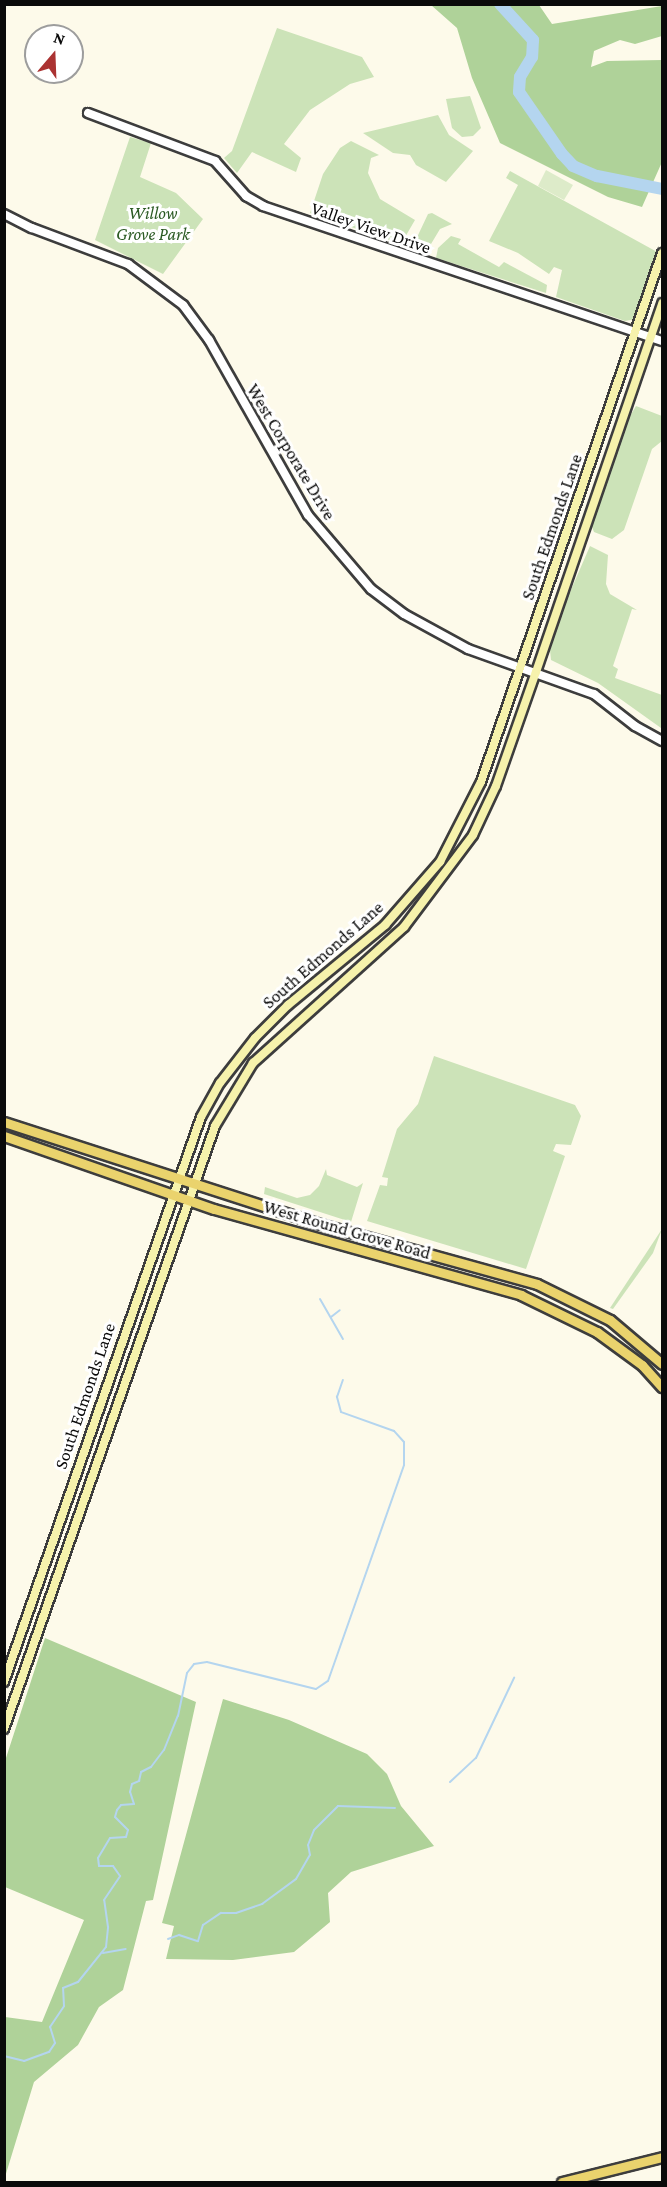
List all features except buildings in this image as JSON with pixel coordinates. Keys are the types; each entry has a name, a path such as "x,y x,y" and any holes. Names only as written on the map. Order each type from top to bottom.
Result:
{"main road":[{"name":"South Edmonds Lane","path":"4,1682 177,1179 201,1118 242,1054 288,1005 385,926 440,862 475,795 521,668 663,253"},
{"name":"South Edmonds Lane","path":"4,1729 192,1184 225,1105 253,1064 404,927 473,836 496,786 663,303"},
{"path":"568,532 583,538"},
{"path":"336,967 345,979"},
{"path":"242,1054 253,1064"},
{"name":"West Round Grove Road","path":"4,1122 192,1184 537,1284 610,1320 663,1364"},
{"name":"West Round Grove Road","path":"4,1136 172,1195 521,1295 597,1332 642,1365 663,1387"},
{"path":"29,1609 44,1618"},
{"path":"562,2182 663,2157"}],"street":[{"name":"Valley View Drive","path":"88,114 214,160 246,196 263,206 663,341"},
{"name":"West Corporate Drive","path":"4,213 32,228 128,264 165,288 198,324 297,498 360,579 430,629 485,656 594,694 663,741"}],"green space":[{"path":"431,5 539,5 552,24 662,6 662,36 635,44 620,40 594,51 591,67 607,61 662,60 662,162 642,207 608,197 500,143 472,78 457,28"},
{"path":"277,28 362,57 374,77 350,84 310,110 284,144 301,158 296,172 252,152 237,173 224,158 232,151"},
{"path":"470,96 481,128 473,136 462,137 452,128 446,99"},
{"path":"438,115 449,135 473,151 446,182 416,165 410,155 393,153 363,133"},
{"name":"Willow Grove Park","path":"130,137 151,143 140,177 176,193 203,219 163,274 95,240"},
{"path":"351,141 379,155 371,158 368,173 380,199 415,220 401,244 310,213 323,174 340,148"},
{"path":"546,170 573,185 564,200 538,186"},
{"path":"510,171 659,253 636,319 625,321 556,297 562,270 554,267 549,274 518,253 489,241 518,185 506,178"},
{"path":"432,213 452,224 440,229 425,254 411,250 428,214"},
{"path":"451,236 461,239 458,244 499,267 504,262 547,285 546,293 436,258 438,248"},
{"path":"636,406 662,416 662,441 652,449 624,530 612,539 594,532 590,522 624,426"},
{"path":"590,546 608,555 606,584 610,594 637,610 632,609 613,666 618,669 615,678 662,695 661,728 598,683 551,660 550,650 567,599"},
{"path":"434,1056 575,1105 581,1116 571,1145 556,1144 553,1151 565,1156 526,1269 367,1221 380,1185 387,1186 388,1178 382,1177 397,1129 418,1104"},
{"path":"326,1169 327,1175 357,1187 363,1183 351,1222 264,1194 265,1187 297,1198 310,1195 319,1186"},
{"path":"662,1229 653,1253 613,1309 610,1308"},
{"path":"45,1638 196,1702 153,1900 146,1901 123,1990 99,2007 78,2045 34,2082 5,2177 5,2017 42,2022 84,1920 5,1887 5,1761"},
{"path":"223,1699 289,1720 367,1754 387,1774 401,1806 434,1846 351,1872 328,1893 330,1922 294,1952 233,1960 166,1959 174,1926 162,1923"}],"waterway":[{"path":"500,4 533,40 532,57 520,77 519,92 562,154 573,166 597,176 662,189"},
{"path":"320,1299 343,1339"},
{"path":"331,1317 340,1310"},
{"path":"4,2056 24,2061 49,2052 55,2043 50,2027 64,2006 63,1988 78,1982 106,1947 108,1927 104,1900 120,1876 113,1866 99,1866 98,1858 110,1838 126,1837 128,1830 115,1817 117,1810 121,1805 134,1804 130,1792 132,1784 139,1781 141,1772 151,1767 164,1750 178,1716 187,1673 194,1664 207,1662 316,1689 328,1681 404,1465 404,1442 394,1431 341,1412 337,1397 343,1380"},
{"path":"450,1782 476,1758 514,1678"},
{"path":"168,1939 179,1935 198,1941 203,1925 221,1913 236,1913 262,1904 296,1879 310,1855 308,1845 314,1830 338,1806 395,1808"},
{"path":"103,1953 126,1949"}]}
